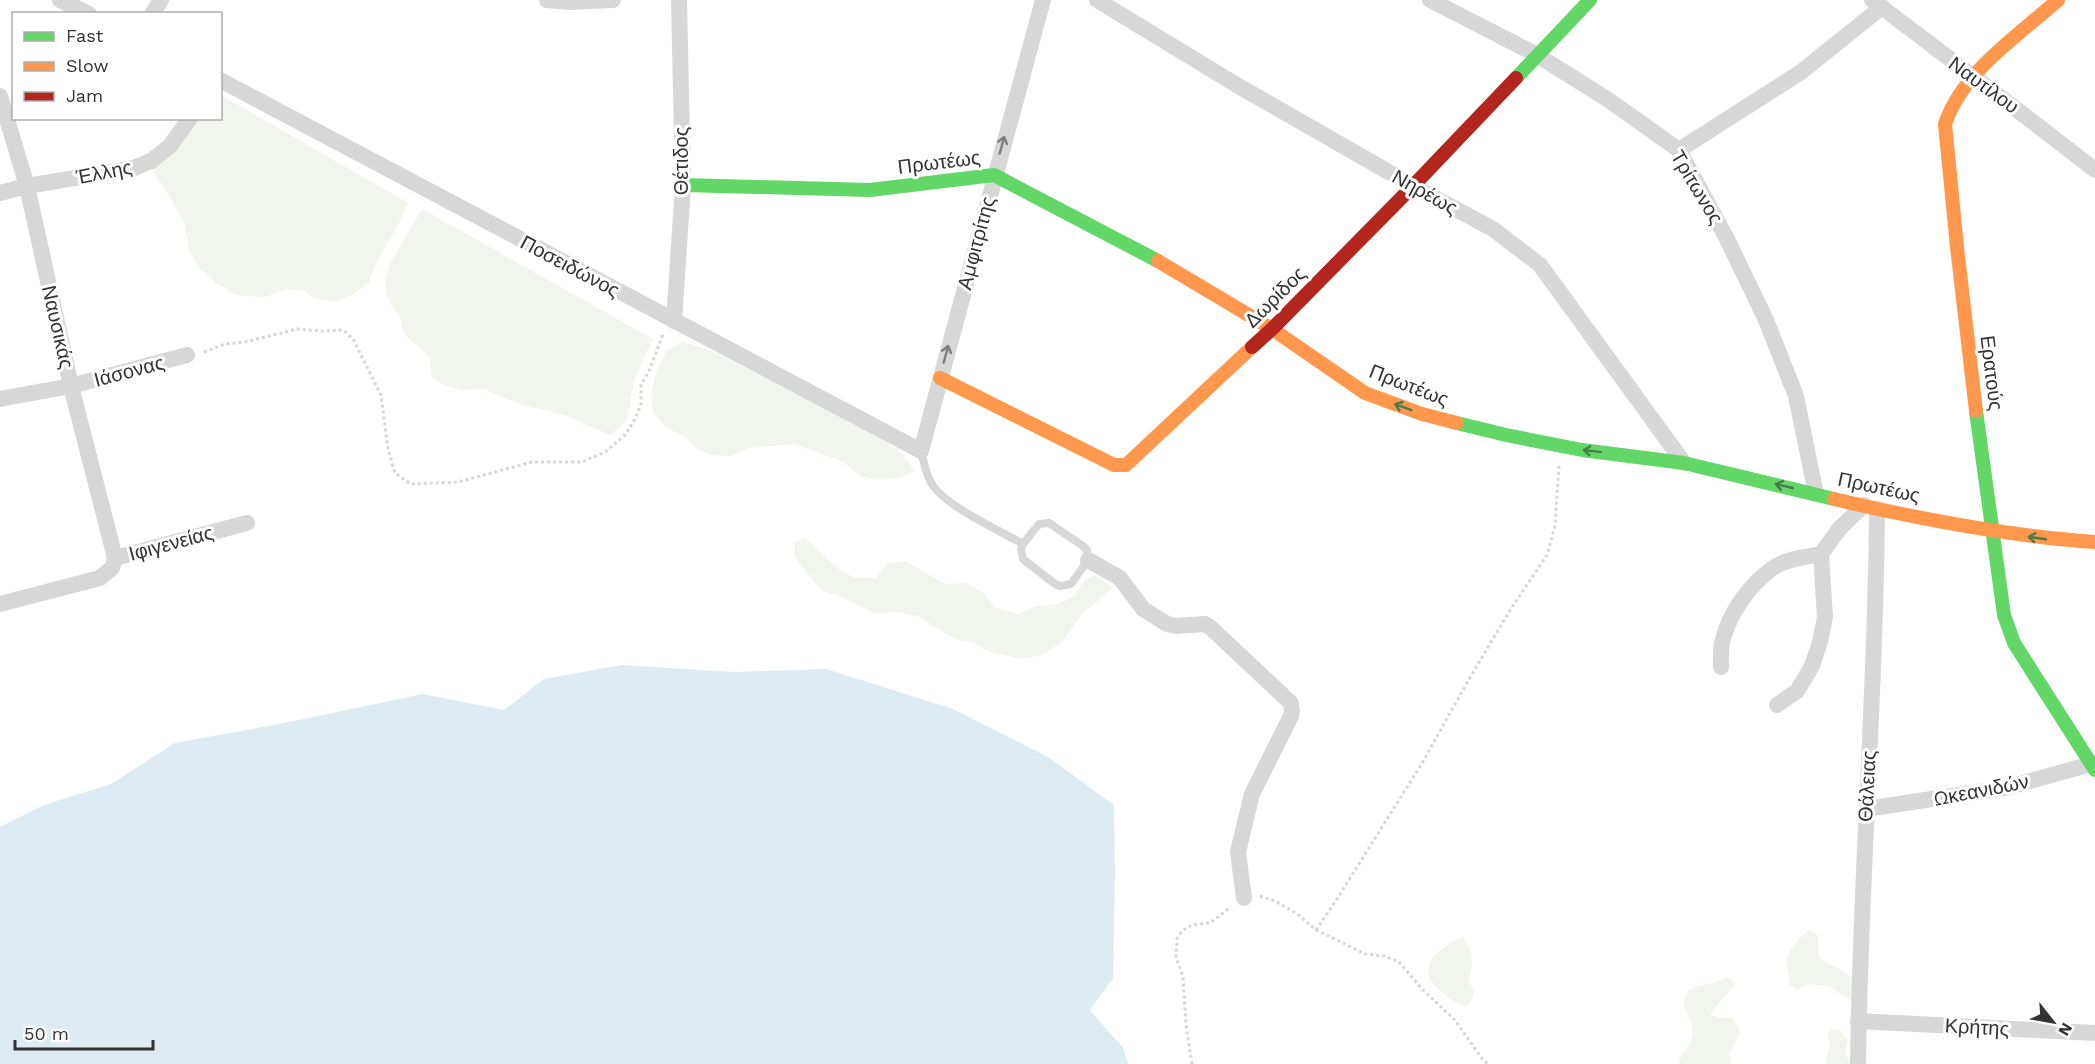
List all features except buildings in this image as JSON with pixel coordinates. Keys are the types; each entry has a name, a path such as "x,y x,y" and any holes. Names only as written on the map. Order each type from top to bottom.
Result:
{"street":[{"path":"60,0 85,12"},
{"path":"547,0 572,2 613,0"},
{"name":"Θέτιδος","path":"674,321 683,185 679,0"},
{"name":"Αμφιτρίτης","path":"921,451 1042,0"},
{"name":"Νηρέως","path":"1096,0 1235,84 1493,229 1540,265 1684,463"},
{"name":"Τρίτωνος","path":"1430,0 1537,55 1610,101 1679,150 1727,239 1766,320 1796,396 1816,494"},
{"name":"Δωρίδος","path":"940,378 1114,465 1122,467 1129,463 1272,329 1413,186 1590,0"},
{"name":"Ερατούς","path":"2058,0 1973,75 1948,116 1946,124 1959,272 2004,615 2014,643 2094,766"},
{"path":"1679,150 1802,72 1877,4"},
{"name":"Ναυτίλου","path":"1877,4 2095,170"},
{"name":"Ποσειδώνος","path":"222,82 921,451"},
{"name":"Ναυσικάς","path":"0,96 27,186 71,386 116,558"},
{"name":"Έλλης","path":"0,193 27,186 134,168 151,161 170,146 189,120"},
{"name":"Πρωτέως","path":"683,185 870,190 994,175 1162,263 1272,329 1365,393 1422,414 1560,446 1684,463 1870,507 2038,538 2095,542"},
{"name":"Ιάσονας","path":"0,399 71,386 187,355"},
{"path":"1777,705 1797,692 1812,666 1820,642 1825,617 1821,554 1840,528 1870,507"},
{"name":"Θάλειας","path":"1858,1064 1866,809 1876,601 1870,507"},
{"name":"Ιφιγενείας","path":"0,604 100,578 112,568 116,558 247,522"},
{"path":"1721,667 1722,640 1731,618 1745,595 1774,567 1821,554"},
{"path":"1088,560 1120,578 1143,609 1167,624 1208,626 1291,703 1291,716 1252,794 1238,852 1244,898"},
{"name":"Ωκεανιδών","path":"1866,809 2005,788 2094,766"},
{"name":"Κρήτης","path":"1858,1021 2095,1033"}],"lane":[{"path":"921,451 928,479 948,501 1023,544"},
{"path":"1049,523 1087,549 1088,560 1071,584 1060,586 1023,559 1021,549 1023,544 1039,524 1049,523"}],"path":[{"path":"187,355 225,344 244,342 297,329 343,330 353,339 381,395 385,431 395,473 411,484 458,482 532,462 582,462 605,452 625,435 635,419 640,404 640,385 650,369 661,336 674,321"},
{"path":"1316,930 1421,765 1484,655 1547,555 1555,526 1560,446"},
{"path":"1192,1064 1186,1025 1183,977 1176,957 1177,939 1182,931 1192,926 1210,923 1226,913 1238,900 1256,894 1275,901 1296,913 1316,930 1365,954 1384,956 1399,962 1423,990 1455,1020 1488,1064"}],"shaded area":[{"path":"222,96 408,203 376,263 369,283 354,294 334,302 314,299 305,291 286,289 265,297 235,295 216,283 198,267 188,246 184,222 152,168 179,146 197,120 222,120"},
{"path":"422,209 653,339 637,374 628,414 623,425 609,435 568,416 522,405 484,389 463,390 446,386 432,377 429,356 404,334 400,317 388,300 385,282 390,264"},
{"path":"682,342 713,351 878,437 899,451 914,472 880,480 862,477 843,462 795,444 749,448 730,456 711,455 696,448 685,437 666,427 653,413 651,395 657,370 666,352"},
{"path":"805,538 838,569 854,578 876,578 887,564 905,561 945,584 966,583 983,593 996,608 1018,614 1037,606 1058,604 1074,596 1085,580 1095,575 1112,589 1083,613 1063,641 1042,655 1021,659 987,651 972,642 955,639 917,616 897,612 874,614 849,600 821,590 794,556 795,543"},
{"path":"622,665 734,672 826,669 953,709 1048,757 1114,805 1113,978 1090,1010 1123,1048 1128,1064 0,1064 0,827 44,805 111,784 175,743 423,694 504,710 544,679"},
{"path":"1810,929 1818,936 1819,957 1854,980 1852,1000 1829,986 1807,984 1797,990 1788,984 1787,960 1791,950"},
{"path":"1463,937 1472,958 1468,980 1473,994 1472,1000 1466,1007 1439,990 1428,972 1430,963 1436,954"},
{"path":"1726,977 1735,983 1710,1015 1733,1018 1741,1032 1730,1053 1732,1064 1680,1064 1679,1059 1689,1045 1693,1033 1691,1020 1683,1005 1688,990"},
{"path":"1831,1028 1839,1029 1848,1040 1845,1052 1850,1062 1848,1064 1828,1064 1826,1060 1830,1046 1827,1035"}],"traffic: fast":[{"path":"1516,78 1590,0"},
{"path":"683,185 870,190 994,175 1158,261"},
{"path":"1976,411 2004,615 2014,643 2095,770"},
{"path":"1457,423 1582,450 1684,463 1834,499"}],"traffic: slow":[{"path":"1976,411 1945,124 1953,105 1978,71 2058,0"},
{"path":"1158,261 1272,329 1365,393 1422,414 1457,423"},
{"path":"940,378 1114,465 1126,465 1252,347"},
{"path":"1834,499 1963,526 2029,536 2095,542"}],"traffic: jam":[{"path":"1252,347 1413,186 1516,78"}]}
